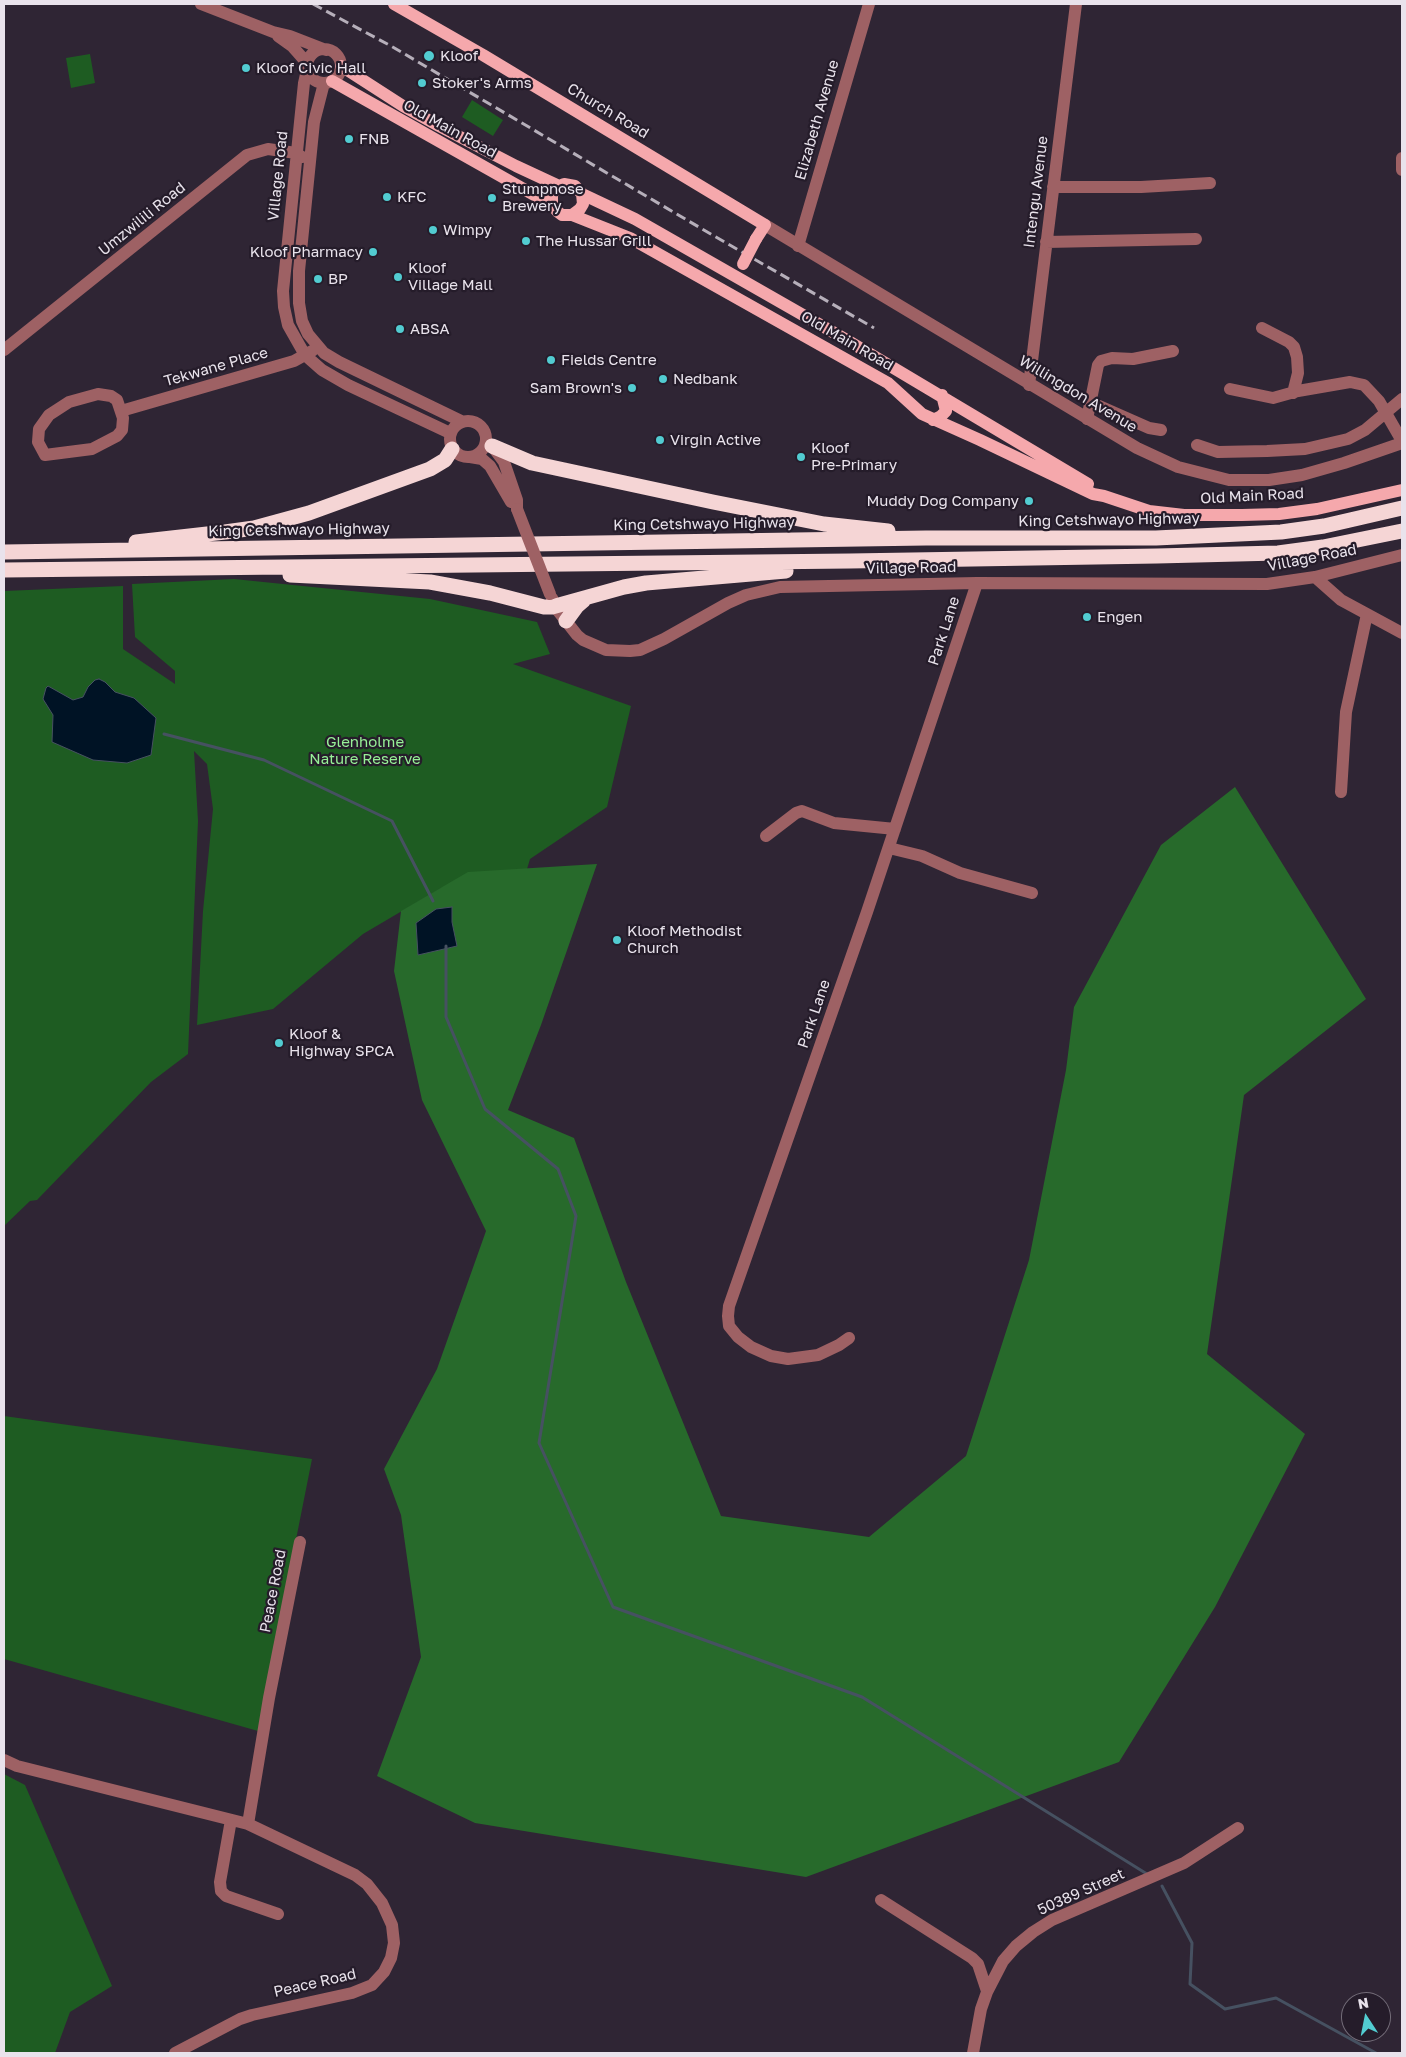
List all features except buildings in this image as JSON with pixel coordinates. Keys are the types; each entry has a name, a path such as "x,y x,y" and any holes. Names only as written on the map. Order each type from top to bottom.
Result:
{"highway":[{"path":"489,444 532,463 704,500 824,524 896,532 926,538"},
{"path":"35,552 225,532 280,522 326,508 430,469 445,460 452,449"},
{"name":"King Cetshwayo Highway","path":"4,552 926,538 1156,538 1281,532 1324,526 1402,508"},
{"path":"4,570 850,561 1278,552 1324,547 1402,531"},
{"path":"224,567 291,575 430,582 490,593 544,607 553,600 587,597 646,583 798,570 850,561"},
{"path":"566,621 577,606 587,597"}],"main road":[{"name":"Church Road","path":"394,4 483,55 765,225"},
{"name":"Old Main Road","path":"341,66 402,106 438,126 559,186"},
{"name":"Old Main Road","path":"328,82 552,204"},
{"path":"564,184 575,186 582,194 580,209 572,215 562,215 554,209 552,194 559,186 564,184"},
{"name":"Old Main Road","path":"582,194 635,219 942,395 1081,479 1104,496"},
{"name":"Old Main Road","path":"572,215 630,238 847,358 888,383 918,412 965,438 1093,494 1149,511 1184,515 1242,515 1279,514 1317,509 1402,490"},
{"path":"751,216 756,239"},
{"path":"749,285 744,275 743,264 765,225"},
{"path":"720,268 730,269 743,264"},
{"path":"933,420 946,411 942,395"},
{"path":"965,438 970,425 966,411"}],"street":[{"path":"201,4 334,53 341,66 338,75 328,82 315,81 292,46 273,32"},
{"name":"Elizabeth Avenue","path":"798,246 869,4"},
{"name":"Intengu Avenue","path":"1029,385 1076,4"},
{"path":"307,67 312,54 326,50"},
{"name":"Village Road","path":"307,67 296,153 284,284 284,307 292,335 305,356 322,370 348,385 450,433"},
{"name":"Village Road","path":"328,82 316,111 310,164 300,271 299,303 302,321 318,348 339,362 461,421"},
{"name":"Umzwilili Road","path":"4,350 247,155 262,149 296,153"},
{"path":"296,153 310,164"},
{"path":"1402,158 1402,170"},
{"path":"1053,186 1141,187 1210,183"},
{"name":"Willingdon Avenue","path":"765,225 1087,419 1154,457 1178,467 1229,480 1262,480 1302,475 1344,464 1402,442"},
{"path":"1046,242 1196,239"},
{"path":"1262,328 1290,342 1294,348 1297,357 1298,373 1292,393"},
{"name":"Tekwane Place","path":"121,412 286,363 305,356 318,348"},
{"path":"1087,419 1098,365 1101,361 1112,358 1133,359 1173,351"},
{"path":"1230,389 1273,398 1350,382 1364,385 1379,401 1402,442"},
{"path":"98,394 111,396 117,400 121,412 122,430 109,441 92,449 57,455 45,455 41,450 38,442 39,429 49,415 69,402 98,394"},
{"path":"1197,445 1218,452 1305,449 1348,439 1364,430 1402,399"},
{"path":"1090,402 1149,428 1162,430"},
{"path":"461,421 473,421 482,426 489,444 470,457 463,457 452,449 449,438 450,433 454,426 461,421"},
{"name":"Village Road","path":"489,444 504,462 517,500 517,509"},
{"name":"Village Road","path":"470,457 482,459 490,466 517,509 553,600 566,621 577,635 591,645 606,650 640,650 728,603 762,591 797,586 1267,584 1315,577 1402,555"},
{"path":"1315,577 1341,600 1402,633"},
{"name":"Park Lane","path":"849,1338 818,1355 788,1359 771,1356 752,1348 738,1337 729,1326 728,1316 735,1288 895,829 977,584"},
{"path":"1341,792 1346,712 1368,614"},
{"path":"766,836 796,813 802,811 834,823 895,829"},
{"path":"888,848 922,856 960,873 1032,893"},
{"name":"Peace Road","path":"248,1824 268,1698 300,1542"},
{"name":"Peace Road","path":"4,1760 17,1766 248,1824 355,1875 367,1884 382,1902 392,1925 394,1943 391,1958 378,1979 363,1989 252,2014 175,2053"},
{"path":"231,1820 220,1882 222,1893 278,1914"},
{"name":"50389 Street","path":"973,2053 981,2010 987,1991 1004,1961 1016,1946 1052,1920 1184,1864 1238,1828"},
{"path":"881,1900 972,1958 978,1964 987,1991"}],"green space":[{"path":"90,54 95,83 71,88 66,58"},
{"path":"472,100 503,120 493,136 462,117"},
{"name":"Glenholme Nature Reserve","path":"234,579 430,599 537,622 550,654 513,664 631,706 607,807 530,859 522,886 441,888 363,934 273,1009 197,1025 203,911 213,809 207,764 194,751 198,821 188,1054 151,1082 37,1200 30,1201 4,1226 4,591 123,586 123,649 175,684 175,671 135,637 132,584"},
{"path":"1235,787 1366,999 1244,1095 1207,1354 1305,1434 1215,1607 1119,1762 806,1877 475,1823 377,1776 421,1657 401,1515 384,1469 437,1369 486,1231 422,1100 394,971 401,911 468,872 597,864 541,1025 508,1110 574,1138 626,1282 721,1516 869,1537 966,1456 1029,1260 1066,1070 1074,1007 1161,845"},
{"path":"4,1416 312,1459 258,1731 4,1659"},
{"path":"4,1774 25,1785 112,1986 70,2012 55,2053 4,2053"}],"water":[{"path":"99,679 115,692 134,698 156,718 151,755 127,763 93,760 52,742 53,715 43,699 46,688 48,686 73,700 83,697 88,687 95,680"},
{"path":"452,907 452,922 457,946 418,955 416,923 436,909"}],"waterway":[{"path":"164,734 264,760 392,821 433,901"},
{"path":"446,946 446,1017 485,1109 558,1169 576,1216 539,1443 613,1607 862,1697 1147,1874"},
{"path":"1162,1886 1192,1943 1190,1984 1225,2009 1276,1998 1376,2053"}],"railway":[{"path":"313,4 391,46 874,328"}],"place":[{"name":"Kloof","path":"429,56"},
{"name":"Kloof Civic Hall","path":"246,68"},
{"name":"Stoker's Arms","path":"422,83"},
{"name":"FNB","path":"349,139"},
{"name":"KFC","path":"387,197"},
{"name":"Stumpnose Brewery","path":"492,198"},
{"name":"Wimpy","path":"433,230"},
{"name":"The Hussar Grill","path":"526,241"},
{"name":"Kloof Pharmacy","path":"373,252"},
{"name":"Kloof Village Mall","path":"398,277"},
{"name":"BP","path":"318,279"},
{"name":"ABSA","path":"400,329"},
{"name":"Fields Centre","path":"551,360"},
{"name":"Nedbank","path":"663,379"},
{"name":"Sam Brown's","path":"632,388"},
{"name":"Virgin Active","path":"660,440"},
{"name":"Kloof Pre-Primary","path":"801,457"},
{"name":"Muddy Dog Company","path":"1029,501"},
{"name":"Engen","path":"1087,617"},
{"name":"Kloof Methodist Church","path":"617,940"},
{"name":"Kloof & Highway SPCA","path":"279,1043"}]}
